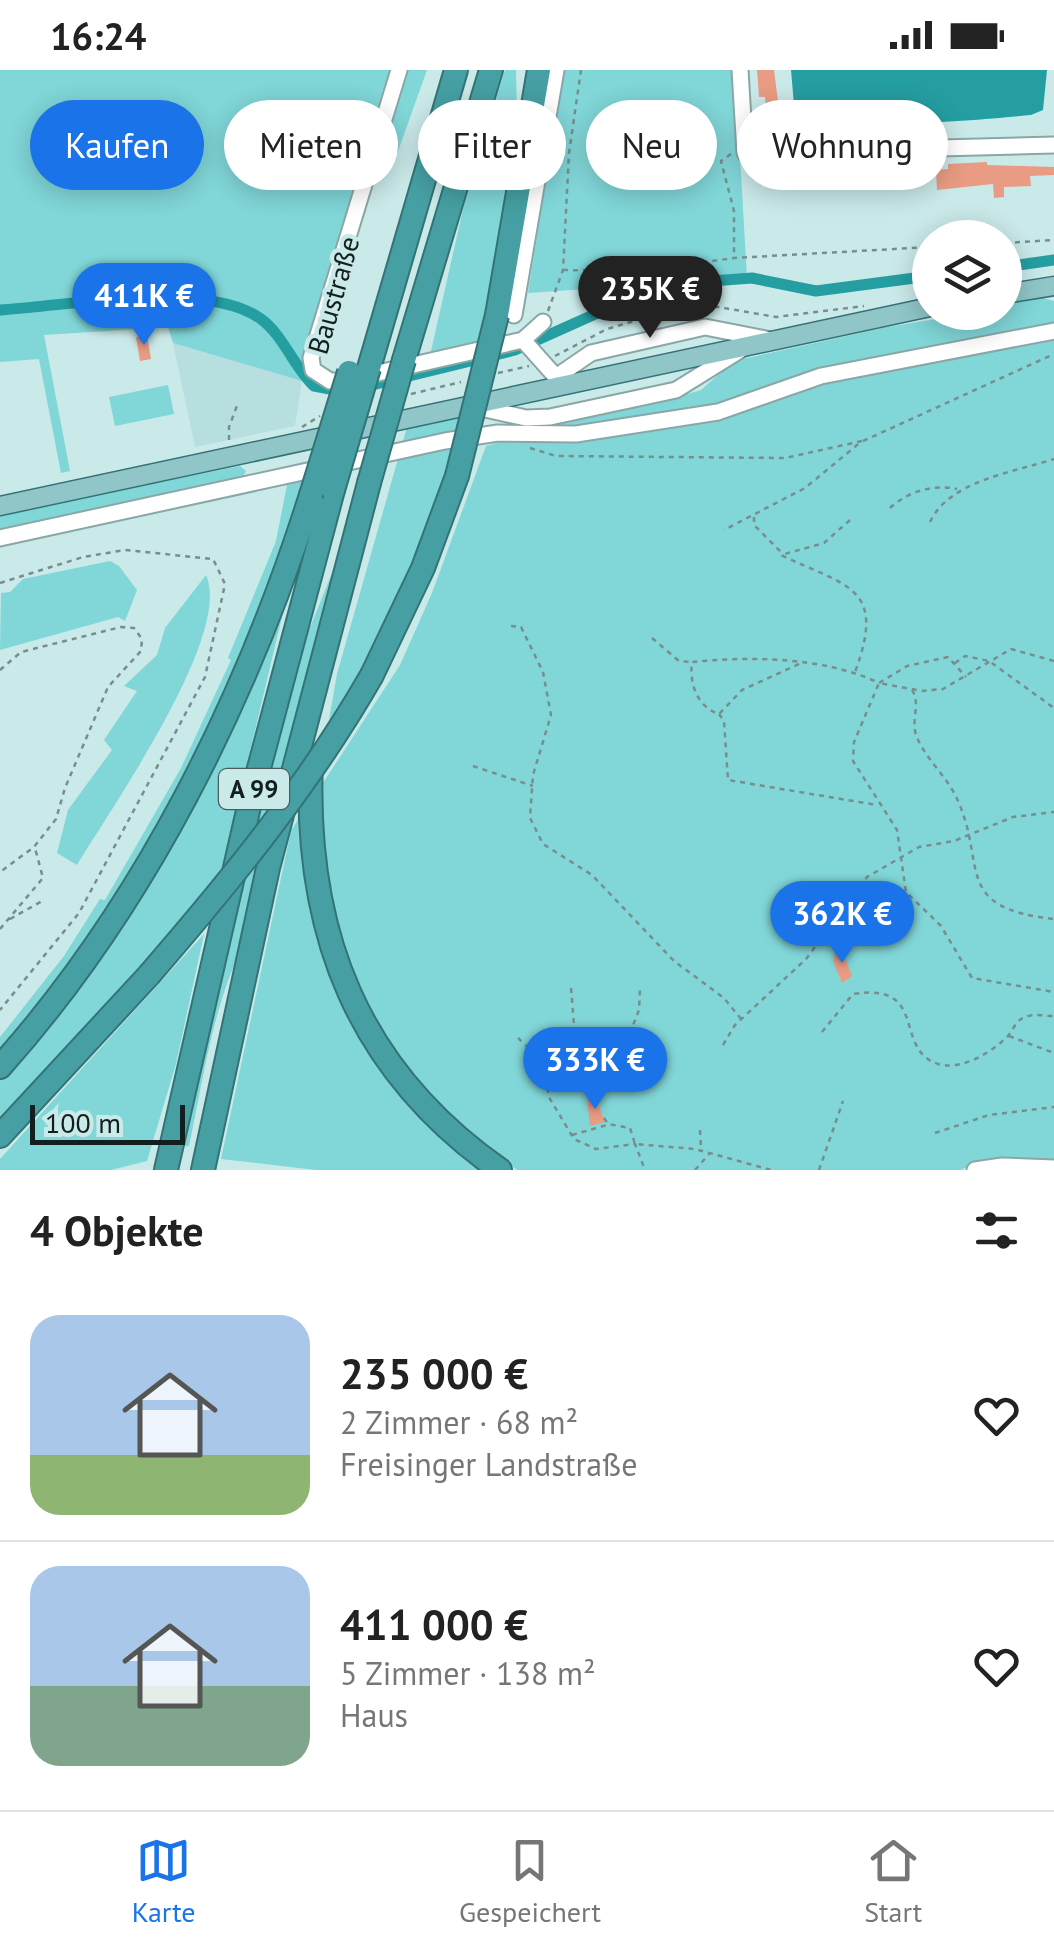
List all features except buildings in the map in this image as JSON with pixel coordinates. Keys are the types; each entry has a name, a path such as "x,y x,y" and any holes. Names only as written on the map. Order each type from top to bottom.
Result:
{"highway":[{"path":"0,1067 54,1002 143,872 219,729 322,493 359,370 391,286 456,70"},
{"name":"A 99","path":"204,1170 268,868 332,622 404,360 491,70"},
{"path":"0,1136 149,975 274,826 321,761 372,675 423,568 457,476 505,315 539,70"},
{"name":"A 99","path":"166,1170 322,493"},
{"path":"332,622 335,644 311,755 310,808 316,886 328,938 356,1007 400,1078 442,1124 500,1170"}],"main road":[{"path":"1022,291 1054,286"},
{"path":"0,506 467,405 556,381 912,311"}],"street":[{"name":"Baustraße","path":"400,70 311,358 313,370 330,380 343,381 524,341 543,322"},
{"path":"505,315 556,70"},
{"path":"740,70 742,100"},
{"path":"948,147 1054,145"},
{"path":"524,341 556,381 591,353 704,327 762,342"},
{"path":"0,538 445,441 576,434 718,412 821,376 1054,331"},
{"path":"467,405 526,418 586,410 676,390 762,342"},
{"path":"975,1170 1002,1166 1054,1168"}],"path":[{"path":"543,322 563,270 569,153 581,70"},
{"path":"734,258 734,212 720,161 724,154 737,153"},
{"path":"1022,242 1054,240"},
{"path":"563,270 640,270 734,258 912,248"},
{"path":"521,434 530,448 556,456 785,458 862,441 1054,354"},
{"path":"229,440 228,426 238,403"},
{"path":"724,530 805,488 862,441"},
{"path":"930,522 942,501 962,490 1054,459"},
{"path":"890,508 901,498 938,485 962,490"},
{"path":"754,514 754,524 782,553 845,585 863,603 869,628 855,674"},
{"path":"782,553 820,545 850,520"},
{"path":"0,582 84,557 126,550 212,559 225,584 205,677 79,912 0,1010"},
{"path":"511,626 521,627 543,672 551,716 532,786 530,818 543,844 592,875 674,961 724,998 742,1019"},
{"path":"0,670 21,652 121,627 134,628 142,639 141,651 108,687 64,788 56,819 34,846 0,872"},
{"path":"652,638 679,661 800,664 912,689 943,688 967,678 1011,649 1054,661"},
{"path":"955,662 965,656 989,660 1054,708"},
{"path":"967,678 948,657 907,666 879,682 854,742 853,760 898,830 906,892 941,926 972,978 1054,992"},
{"path":"692,662 691,679 698,696 709,711 724,720 728,780 778,786 838,802 879,805"},
{"path":"719,714 746,688 800,664"},
{"path":"912,689 917,698 915,732 954,792 968,835 972,870 988,894 1017,914 1054,919"},
{"path":"473,766 532,786"},
{"path":"723,1045 742,1019 814,950 854,889 902,856 1012,817 1054,812"},
{"path":"0,930 43,878 34,846"},
{"path":"8,920 44,900"},
{"path":"571,988 574,1025"},
{"path":"626,1043 639,1010 640,989"},
{"path":"822,1032 839,1006 854,994 886,992 901,1003 922,1052 940,1064 972,1060 1008,1035 1023,1018 1054,1016"},
{"path":"1008,1035 1054,1053"},
{"path":"518,1038 539,1058 550,1099 571,1136 596,1149 635,1144 700,1150 771,1170"},
{"path":"819,1170 843,1101"},
{"path":"935,1133 989,1114 1054,1107"},
{"path":"604,1118 608,1124"},
{"path":"571,1136 608,1124 630,1128 645,1170"},
{"path":"700,1130 700,1150"},
{"path":"695,1170 710,1153"}],"shaded area":[{"path":"0,70 427,70 398,151 398,100 224,100 224,190 359,190 302,381 173,343 168,327 44,335 70,471 61,473 39,359 0,362"},
{"path":"505,70 516,70 517,100 496,100"},
{"path":"563,70 735,70 737,190 742,190 747,278 528,293 544,190 566,190 566,100 558,100"},
{"path":"791,70 1047,70 1043,110 1031,115 948,122 948,100 794,100"},
{"path":"469,190 512,190 481,345 431,351"},
{"path":"1032,295 1054,301 1054,1162 980,1160 961,1170 517,1170 440,1110 380,1032 358,989 331,914 319,789 400,665 432,593 486,446 504,441 554,443 547,429 560,419 612,406 650,405 701,390 734,361 887,327 912,323 912,330 1022,330 1022,298"},
{"path":"173,343 302,381 295,426 195,447"},
{"path":"168,385 174,414 115,426 109,397"},
{"path":"464,415 407,590 326,737 337,674 407,427"},
{"path":"240,466 246,471 242,478 0,531 0,514"},
{"path":"303,476 254,631 183,781 97,924 0,1054 0,1037 64,956 100,899 105,900 181,768 231,660 228,658 276,541 287,485 282,480"},
{"path":"342,548 284,763 241,950 215,1021 189,1146 178,1147 295,665"},
{"path":"110,561 119,566 137,590 125,621 118,617 0,650 1,593 10,592 23,579"},
{"path":"206,575 210,602 202,638 186,678 140,764 77,865 57,853 68,810 112,750 104,740 137,691 124,686 157,655 165,628"},
{"path":"290,583 219,882 0,1129 0,1081 65,1000"},
{"path":"305,808 354,1013 492,1170 316,1170 221,1159 291,831"},
{"path":"204,934 176,1064 147,1161 111,1170 0,1170 0,1159"}],"waterway":[{"path":"1022,265 1054,260"},
{"path":"364,387 515,350 631,298 685,283 752,278 816,291 912,278"},
{"path":"0,310 135,298 207,300 237,307 269,326 314,386 346,392"}]}
